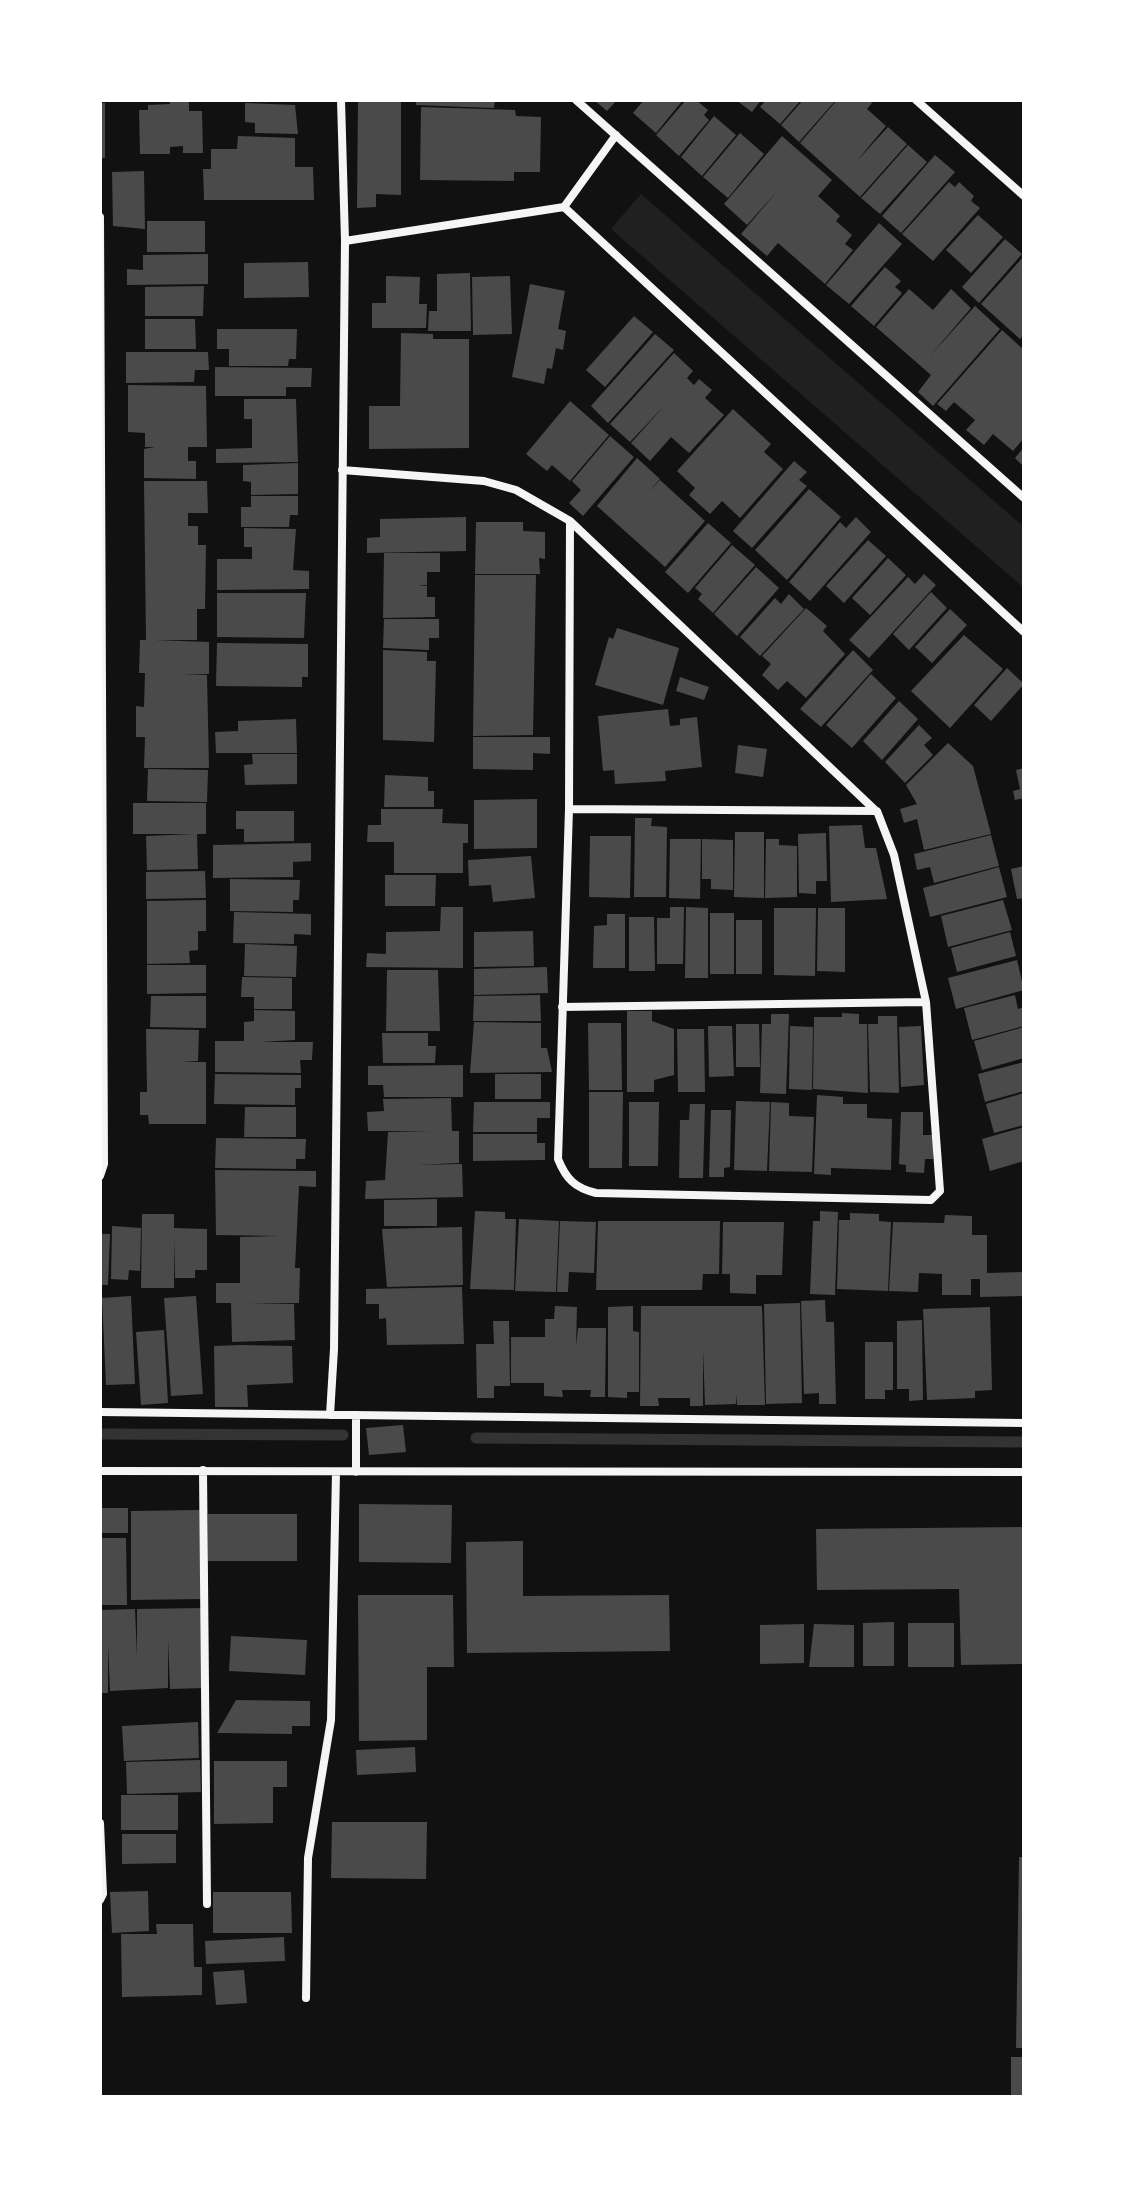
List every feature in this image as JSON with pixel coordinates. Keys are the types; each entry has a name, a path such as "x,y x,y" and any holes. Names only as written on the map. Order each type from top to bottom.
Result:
{"street":[{"path":"330,1415 345,241 341,100"},
{"path":"576,100 1024,498"},
{"path":"916,100 1024,196"},
{"path":"345,241 564,207 616,135"},
{"path":"564,207 1024,632"},
{"path":"100,217 104,1164 100,1176"},
{"path":"342,470 484,481 516,490 570,521 877,811 894,855 926,1002 940,1191 931,1200 596,1193 580,1189 565,1177 558,1159 569,809 570,521"},
{"path":"569,809 877,811"},
{"path":"562,1007 926,1002"},
{"path":"100,1412 1024,1423"},
{"path":"356,1415 356,1472"},
{"path":"203,1470 207,1904"},
{"path":"100,1471 1024,1472"},
{"path":"306,1998 308,1858 331,1720 336,1472"},
{"path":"100,1823 103,1894 100,1900"}],"shaded area":[{"path":"641,194 1024,527 1024,588 611,229"}],"building":[{"path":"169,100 189,100 189,111 202,111 203,153 183,153 183,146 170,147 170,154 140,154 139,110 148,110 148,105 170,104"},
{"path":"358,100 401,100 401,195 376,194 376,207 357,208"},
{"path":"416,100 495,100 494,108 416,105"},
{"path":"594,100 617,100 607,111"},
{"path":"644,100 683,100 656,133 633,113"},
{"path":"686,100 696,100 708,110 704,115 709,120 679,156 656,135"},
{"path":"736,100 761,100 752,112"},
{"path":"766,100 801,100 780,124 760,107"},
{"path":"803,100 836,100 799,142 781,125"},
{"path":"837,100 869,100 872,103 867,109 886,126 855,163 888,127 907,144 860,197 800,143"},
{"path":"100,103 105,103 105,158 100,158"},
{"path":"245,103 295,105 298,134 255,133 255,123 245,122"},
{"path":"421,107 515,110 516,116 541,117 540,172 514,172 514,181 420,180"},
{"path":"714,116 736,135 702,176 681,157"},
{"path":"740,133 764,154 728,198 703,177"},
{"path":"238,136 295,138 295,167 313,167 314,200 204,200 203,169 211,169 211,149 237,149"},
{"path":"782,136 832,180 818,196 840,216 836,221 852,235 845,244 853,250 825,284 778,243 767,256 741,234 778,190 747,225 724,204"},
{"path":"908,145 927,162 880,214 861,198"},
{"path":"935,155 955,172 901,233 882,216"},
{"path":"144,171 145,229 113,226 112,172"},
{"path":"949,182 955,187 959,182 974,196 971,201 980,208 933,261 902,234"},
{"path":"978,215 1003,237 971,273 946,250"},
{"path":"147,221 205,221 205,252 147,252"},
{"path":"879,223 902,244 849,304 826,285"},
{"path":"1005,239 1022,254 979,303 962,287"},
{"path":"208,254 208,284 127,285 127,269 143,270 143,255"},
{"path":"1024,256 1024,335 1020,339 981,304"},
{"path":"308,262 309,297 244,298 244,263"},
{"path":"885,267 901,281 895,287 902,293 874,326 851,306"},
{"path":"470,273 471,331 428,331 429,311 437,311 437,274"},
{"path":"386,276 420,277 419,304 427,304 426,328 372,328 372,303 386,303"},
{"path":"510,276 512,334 473,335 472,277"},
{"path":"530,284 565,291 558,329 566,331 563,350 556,348 552,369 547,368 544,384 512,377"},
{"path":"204,286 203,316 145,316 145,287"},
{"path":"909,289 933,310 951,289 971,308 929,357 975,306 1000,329 933,406 918,392 931,375 876,327"},
{"path":"634,316 653,332 605,387 586,370"},
{"path":"145,319 195,319 196,349 145,349"},
{"path":"217,329 297,329 296,359 289,359 288,366 229,366 229,349 217,349"},
{"path":"1002,330 1024,350 1024,438 1013,451 993,434 984,445 966,430 975,420 954,402 946,411 937,404"},
{"path":"401,333 433,334 433,339 469,339 469,448 369,449 369,406 400,406"},
{"path":"655,334 674,350 608,423 591,406"},
{"path":"126,352 208,352 209,370 195,370 194,382 126,383"},
{"path":"674,353 693,371 687,378 694,385 699,379 712,390 705,398 724,415 689,453 671,437 650,461 631,443 666,404 630,442 610,424"},
{"path":"215,367 312,368 311,387 286,387 286,396 215,396"},
{"path":"128,385 206,386 207,447 188,447 188,461 196,461 196,479 144,478 144,449 155,447 145,447 145,433 128,432"},
{"path":"244,399 296,399 298,462 216,463 216,449 252,448 252,419 244,419"},
{"path":"570,401 609,435 570,481 552,465 547,471 526,454"},
{"path":"733,409 771,444 764,452 783,469 740,518 722,501 710,514 689,495 695,488 677,471"},
{"path":"610,436 634,457 583,516 569,503 581,490 572,481"},
{"path":"1024,447 1024,467 1015,458"},
{"path":"637,458 660,479 649,491 660,480 705,521 665,567 597,506"},
{"path":"794,461 807,472 799,480 807,486 752,548 733,531"},
{"path":"298,463 298,494 251,495 251,482 243,481 243,465"},
{"path":"144,481 207,481 208,513 188,513 188,526 198,526 198,545 206,545 205,609 197,609 197,640 155,640 209,642 209,674 183,675 207,675 209,768 144,768 145,737 136,737 136,706 144,707 145,673 139,673 140,640 146,640"},
{"path":"809,489 841,517 787,580 755,550"},
{"path":"251,496 298,496 298,515 290,515 289,527 241,527 241,507 251,507"},
{"path":"466,517 466,551 367,553 367,538 380,537 380,519"},
{"path":"856,517 871,532 810,601 789,582 840,522 846,528"},
{"path":"476,522 523,522 523,531 545,532 545,559 539,558 540,574 475,574"},
{"path":"708,523 731,543 688,593 665,572"},
{"path":"244,528 296,529 293,570 309,571 309,589 217,590 217,559 252,559 252,547 244,547"},
{"path":"868,540 886,556 844,603 826,586"},
{"path":"732,545 755,565 713,613 698,599 702,594 695,588"},
{"path":"384,553 440,553 440,572 427,572 427,585 418,585 427,586 427,597 435,597 435,617 383,618"},
{"path":"888,558 906,575 870,615 852,598"},
{"path":"756,567 779,588 737,636 714,614"},
{"path":"924,574 936,585 869,658 849,640 908,577 915,584"},
{"path":"475,575 536,575 533,735 473,736"},
{"path":"931,592 947,608 909,650 893,634"},
{"path":"217,593 306,593 304,638 217,637"},
{"path":"789,594 804,609 760,656 740,637 775,598 781,604"},
{"path":"806,608 827,626 823,631 845,654 806,698 787,681 778,690 762,675 771,664 762,656"},
{"path":"950,609 967,625 932,663 915,647"},
{"path":"384,619 439,619 439,638 429,638 429,650 383,648"},
{"path":"617,628 679,648 663,705 595,685 609,637 613,639"},
{"path":"964,635 1003,669 950,728 911,691"},
{"path":"217,643 308,644 308,677 302,677 302,687 216,686"},
{"path":"383,650 427,652 427,661 436,661 434,742 383,740"},
{"path":"853,650 873,670 821,727 800,709"},
{"path":"1007,668 1024,684 991,721 974,705"},
{"path":"871,674 896,698 852,748 826,725"},
{"path":"680,677 709,687 704,700 676,691"},
{"path":"899,701 918,719 882,760 863,741"},
{"path":"668,709 670,726 680,725 680,719 697,717 702,767 665,771 666,781 615,784 614,770 603,771 598,716"},
{"path":"296,719 297,753 216,753 215,732 238,731 238,721"},
{"path":"919,725 932,738 924,745 933,755 905,783 885,762"},
{"path":"473,737 550,737 550,754 533,753 533,770 473,769"},
{"path":"948,743 973,766 991,834 924,850 917,819 904,823 900,809 917,804 906,785"},
{"path":"738,745 767,749 763,777 735,773"},
{"path":"252,754 297,754 297,784 245,785 244,765 253,764"},
{"path":"1024,768 1024,798 1015,800 1013,791 1020,789 1016,770"},
{"path":"148,769 208,770 207,802 147,801"},
{"path":"385,775 428,777 428,791 434,791 434,807 384,807"},
{"path":"537,799 537,848 474,849 474,800"},
{"path":"133,803 206,803 206,834 197,834 198,869 147,870 146,836 194,834 133,834"},
{"path":"381,809 443,809 442,823 468,824 468,843 463,843 463,873 394,873 394,842 367,842 368,825 381,825"},
{"path":"236,811 294,811 294,841 244,842 244,829 236,829"},
{"path":"635,818 652,818 651,826 667,827 666,897 634,897"},
{"path":"862,825 865,848 876,848 887,899 831,902 829,826"},
{"path":"735,832 764,832 764,898 734,897"},
{"path":"826,833 827,881 816,881 816,894 799,893 798,834"},
{"path":"991,835 999,866 934,883 930,867 917,870 914,854"},
{"path":"590,836 631,836 630,898 589,897"},
{"path":"670,839 701,839 700,899 669,898"},
{"path":"702,839 733,840 733,890 711,889 711,879 702,879"},
{"path":"766,839 779,839 779,845 797,846 797,897 765,898"},
{"path":"311,843 311,861 293,862 293,877 213,878 213,845"},
{"path":"531,856 535,898 493,902 491,885 469,886 468,860"},
{"path":"1024,866 1024,898 1017,899 1011,869"},
{"path":"999,867 1007,897 930,917 923,888"},
{"path":"205,871 206,898 146,899 146,872"},
{"path":"385,875 436,875 435,906 385,906"},
{"path":"230,879 300,880 299,900 293,900 293,912 230,911"},
{"path":"206,900 206,931 198,931 198,950 189,951 190,963 147,964 147,901"},
{"path":"1003,900 1012,930 948,947 941,916"},
{"path":"441,907 463,907 463,968 366,967 367,953 386,954 386,932 440,931"},
{"path":"670,907 684,907 683,964 657,964 657,918 670,918"},
{"path":"686,907 708,908 708,978 685,978"},
{"path":"774,908 816,908 815,976 774,975"},
{"path":"818,908 845,908 845,972 817,971"},
{"path":"234,912 311,914 311,935 294,934 294,944 233,943"},
{"path":"710,913 734,913 734,974 710,974"},
{"path":"607,914 625,914 625,968 593,968 594,926 607,925"},
{"path":"629,917 654,917 655,971 629,971"},
{"path":"736,920 762,920 762,974 736,974"},
{"path":"533,931 534,966 474,967 474,932"},
{"path":"1010,932 1016,956 957,972 951,948"},
{"path":"245,944 297,946 296,977 244,976"},
{"path":"1017,960 1024,990 956,1009 948,978"},
{"path":"147,965 206,965 206,993 147,994"},
{"path":"547,967 548,993 474,995 474,969"},
{"path":"387,970 438,970 440,1031 386,1031"},
{"path":"242,977 292,978 292,1009 254,1009 254,997 241,997"},
{"path":"540,995 541,1021 473,1021 474,996"},
{"path":"1015,995 1018,1009 1024,1007 1024,1026 972,1040 964,1008"},
{"path":"151,996 206,996 206,1028 150,1027"},
{"path":"254,1010 295,1011 295,1040 261,1042 313,1042 312,1060 300,1060 301,1073 215,1072 215,1041 244,1041 244,1022 254,1021"},
{"path":"627,1011 652,1011 652,1021 674,1029 674,1075 654,1080 654,1092 627,1092"},
{"path":"842,1013 859,1014 859,1024 867,1024 868,1093 813,1089 814,1017 842,1017"},
{"path":"771,1014 789,1014 786,1094 760,1093 762,1024 771,1024"},
{"path":"878,1016 897,1016 899,1093 870,1092 868,1024 878,1024"},
{"path":"474,1022 541,1023 541,1048 547,1048 552,1072 470,1073"},
{"path":"588,1023 621,1023 622,1090 589,1090"},
{"path":"736,1024 759,1024 760,1067 736,1067"},
{"path":"708,1026 732,1026 734,1076 709,1077"},
{"path":"790,1026 813,1027 812,1090 789,1089"},
{"path":"921,1026 924,1085 901,1087 899,1027"},
{"path":"1024,1027 1024,1058 982,1070 974,1041"},
{"path":"146,1029 199,1030 198,1061 181,1062 206,1062 206,1124 149,1124 148,1115 140,1115 140,1092 147,1092"},
{"path":"677,1029 704,1029 705,1092 678,1092"},
{"path":"382,1033 428,1033 428,1046 436,1046 435,1063 383,1063"},
{"path":"1024,1062 1024,1091 985,1102 978,1074"},
{"path":"463,1065 463,1097 384,1097 383,1085 368,1085 368,1066"},
{"path":"215,1074 301,1075 301,1088 295,1088 295,1105 214,1104"},
{"path":"495,1074 541,1074 541,1099 495,1099"},
{"path":"589,1092 623,1092 622,1168 589,1168"},
{"path":"1024,1093 1024,1125 994,1133 986,1104"},
{"path":"817,1095 843,1097 843,1104 867,1104 867,1118 892,1119 891,1170 831,1168 831,1175 814,1174"},
{"path":"451,1098 452,1131 459,1131 459,1163 417,1165 462,1164 463,1197 365,1199 366,1181 385,1180 388,1132 432,1131 368,1131 367,1112 384,1111 383,1099"},
{"path":"736,1101 770,1102 767,1171 734,1170"},
{"path":"474,1102 550,1102 550,1118 537,1118 537,1132 473,1132"},
{"path":"629,1102 659,1102 658,1166 629,1166"},
{"path":"771,1102 789,1103 789,1116 814,1117 812,1172 769,1171"},
{"path":"690,1104 705,1104 703,1178 679,1178 680,1120 689,1120"},
{"path":"245,1107 296,1107 296,1137 244,1137"},
{"path":"711,1110 731,1110 730,1167 724,1168 724,1177 709,1177"},
{"path":"901,1112 923,1112 923,1135 933,1135 933,1159 925,1159 924,1173 906,1172 906,1165 899,1164"},
{"path":"1024,1127 1024,1161 990,1171 982,1139"},
{"path":"473,1134 537,1134 537,1143 545,1143 545,1160 473,1161"},
{"path":"216,1138 306,1139 305,1159 296,1159 296,1169 215,1168"},
{"path":"215,1170 316,1171 316,1187 299,1186 295,1268 300,1268 299,1303 250,1303 294,1304 295,1340 232,1342 231,1303 216,1303 216,1283 240,1283 240,1237 280,1236 216,1235"},
{"path":"437,1199 437,1226 384,1226 384,1200"},
{"path":"475,1211 505,1212 505,1219 516,1219 514,1290 470,1289"},
{"path":"820,1211 838,1212 835,1295 810,1294 813,1221 820,1221"},
{"path":"850,1213 879,1214 879,1221 891,1222 888,1291 837,1289 839,1220 850,1220"},
{"path":"142,1214 174,1214 174,1228 207,1229 207,1270 195,1270 195,1278 175,1278 174,1238 174,1288 141,1288"},
{"path":"945,1215 972,1216 972,1235 987,1235 987,1273 1023,1272 1023,1296 980,1297 980,1279 971,1279 971,1295 942,1295 942,1274 919,1273 918,1292 889,1291 893,1222 944,1223"},
{"path":"519,1219 559,1221 556,1292 515,1291"},
{"path":"560,1221 596,1222 594,1273 569,1272 568,1292 557,1292"},
{"path":"598,1221 720,1221 719,1274 703,1274 702,1290 596,1290"},
{"path":"723,1222 784,1222 782,1275 756,1275 756,1294 730,1293 730,1274 722,1274"},
{"path":"112,1226 141,1228 140,1271 129,1270 128,1280 111,1279"},
{"path":"462,1227 463,1285 387,1287 382,1229"},
{"path":"100,1234 110,1234 108,1285 100,1285"},
{"path":"462,1287 464,1344 387,1345 386,1318 379,1319 379,1304 366,1304 366,1289"},
{"path":"131,1296 135,1384 106,1385 102,1298"},
{"path":"196,1296 203,1394 171,1396 164,1298"},
{"path":"825,1300 826,1322 834,1322 836,1404 819,1404 819,1393 804,1394 801,1301"},
{"path":"800,1303 802,1403 766,1404 764,1304"},
{"path":"555,1306 577,1307 576,1346 578,1328 606,1328 605,1397 590,1397 591,1390 562,1390 563,1397 544,1396 544,1383 511,1383 511,1337 545,1337 545,1319 554,1319"},
{"path":"633,1306 633,1331 639,1332 639,1392 627,1392 627,1398 608,1397 608,1307"},
{"path":"641,1306 762,1306 765,1405 737,1405 737,1395 736,1404 705,1405 703,1349 703,1406 690,1406 690,1398 658,1398 659,1406 640,1406"},
{"path":"990,1307 992,1390 975,1391 975,1398 927,1400 923,1309"},
{"path":"922,1320 923,1400 909,1401 909,1389 897,1389 897,1321"},
{"path":"493,1321 509,1321 510,1386 494,1386 494,1398 477,1398 476,1344 494,1344"},
{"path":"164,1330 168,1403 141,1405 136,1332"},
{"path":"865,1342 893,1342 893,1390 885,1390 885,1399 865,1399"},
{"path":"214,1346 292,1346 293,1383 247,1385 248,1407 215,1407"},
{"path":"403,1425 406,1452 369,1455 366,1428"},
{"path":"359,1504 452,1505 451,1563 359,1562"},
{"path":"100,1508 128,1508 128,1533 100,1533"},
{"path":"201,1510 201,1599 131,1600 131,1511"},
{"path":"208,1514 297,1514 297,1561 208,1561"},
{"path":"1022,1527 1023,1664 961,1665 959,1589 817,1590 816,1529"},
{"path":"100,1538 126,1538 127,1605 100,1605"},
{"path":"523,1541 523,1596 669,1595 670,1651 467,1653 466,1542"},
{"path":"358,1595 453,1595 454,1667 427,1667 427,1740 359,1741"},
{"path":"203,1608 205,1688 170,1689 168,1639 168,1688 110,1691 108,1644 108,1693 100,1693 100,1610 135,1609 137,1656 137,1609"},
{"path":"894,1622 894,1666 863,1666 863,1623"},
{"path":"908,1623 954,1623 954,1667 908,1667"},
{"path":"804,1624 804,1663 760,1664 760,1625"},
{"path":"814,1624 854,1625 854,1667 809,1667"},
{"path":"231,1636 307,1640 305,1675 229,1671"},
{"path":"236,1700 310,1701 310,1726 292,1726 292,1734 217,1733"},
{"path":"198,1722 199,1758 124,1761 122,1726"},
{"path":"415,1747 416,1772 357,1775 356,1750"},
{"path":"200,1760 201,1792 127,1794 126,1762"},
{"path":"214,1761 287,1761 287,1787 273,1787 273,1823 214,1824"},
{"path":"121,1795 178,1795 178,1830 121,1830"},
{"path":"332,1822 427,1822 426,1879 331,1878"},
{"path":"122,1834 176,1834 176,1863 122,1864"},
{"path":"1019,1857 1024,1857 1024,2048 1016,2048"},
{"path":"148,1891 149,1931 112,1933 110,1892"},
{"path":"213,1892 291,1892 292,1933 213,1933"},
{"path":"156,1924 193,1924 194,1967 202,1967 202,1995 122,1997 121,1934 157,1934"},
{"path":"284,1937 285,1961 206,1964 205,1941"},
{"path":"244,1970 247,2003 216,2005 213,1972"},
{"path":"1011,2057 1024,2057 1024,2097 1011,2097"}],"waterway":[{"path":"100,1434 343,1435"},
{"path":"476,1438 1024,1442"}]}
